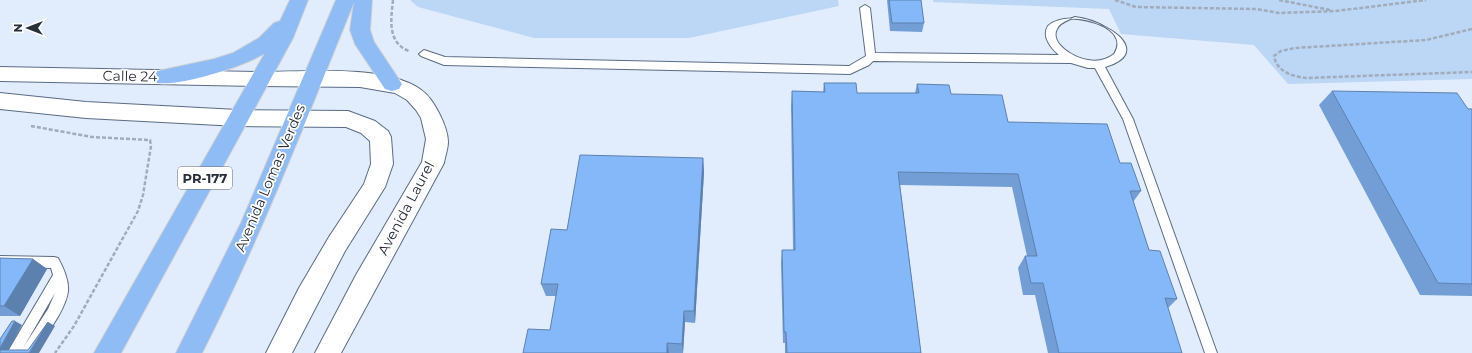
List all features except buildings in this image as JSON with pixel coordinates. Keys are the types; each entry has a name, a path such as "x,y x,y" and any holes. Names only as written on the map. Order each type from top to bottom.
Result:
{"highway":[{"name":"Avenida Lomas Verdes","path":"188,353 217,299 260,204 345,0"},
{"path":"363,0 360,30 365,44 392,84"},
{"path":"160,77 210,68 232,61 263,46 295,10"},
{"name":"PR-177","path":"107,353 260,79 295,10"}],"street":[{"name":"Calle 24","path":"0,74 260,79"},
{"name":"Avenida Laurel","path":"260,79 357,80 392,84 402,87 417,96 428,110 435,128 437,142 433,163 361,290 328,353"},
{"path":"0,101 86,110 238,118 348,119 368,127 380,137 382,164 374,187 337,244 279,353"}],"lane":[{"path":"865,8 871,57"},
{"path":"424,54 444,61 850,70 866,62 871,57 1071,59 1085,64 1100,65 1112,62 1120,55 1123,46 1120,36 1113,27 1088,15 1074,14 1062,17 1054,23 1050,32 1052,42 1071,59"},
{"path":"1100,65 1128,119 1211,353"},
{"path":"0,261 54,262 58,268 58,278 62,291 59,300 27,353"},
{"path":"13,353 58,278"}],"path":[{"path":"393,0 390,18 391,32 398,45 405,51 424,54"},
{"path":"1115,0 1136,7 1256,9 1279,12 1336,11 1426,0"},
{"path":"1279,0 1336,11"},
{"path":"1472,29 1426,40 1294,48 1281,51 1274,56 1274,61 1286,73 1306,78 1472,72"},
{"path":"27,125 62,133 92,137 150,140 151,146 143,195 138,211 74,326 55,353"}],"shaded area":[{"path":"410,0 838,0 839,6 689,38 534,38 418,7"},
{"path":"933,0 1472,0 1472,79 1288,84 1254,45 1121,34 1109,9 933,2"}]}
